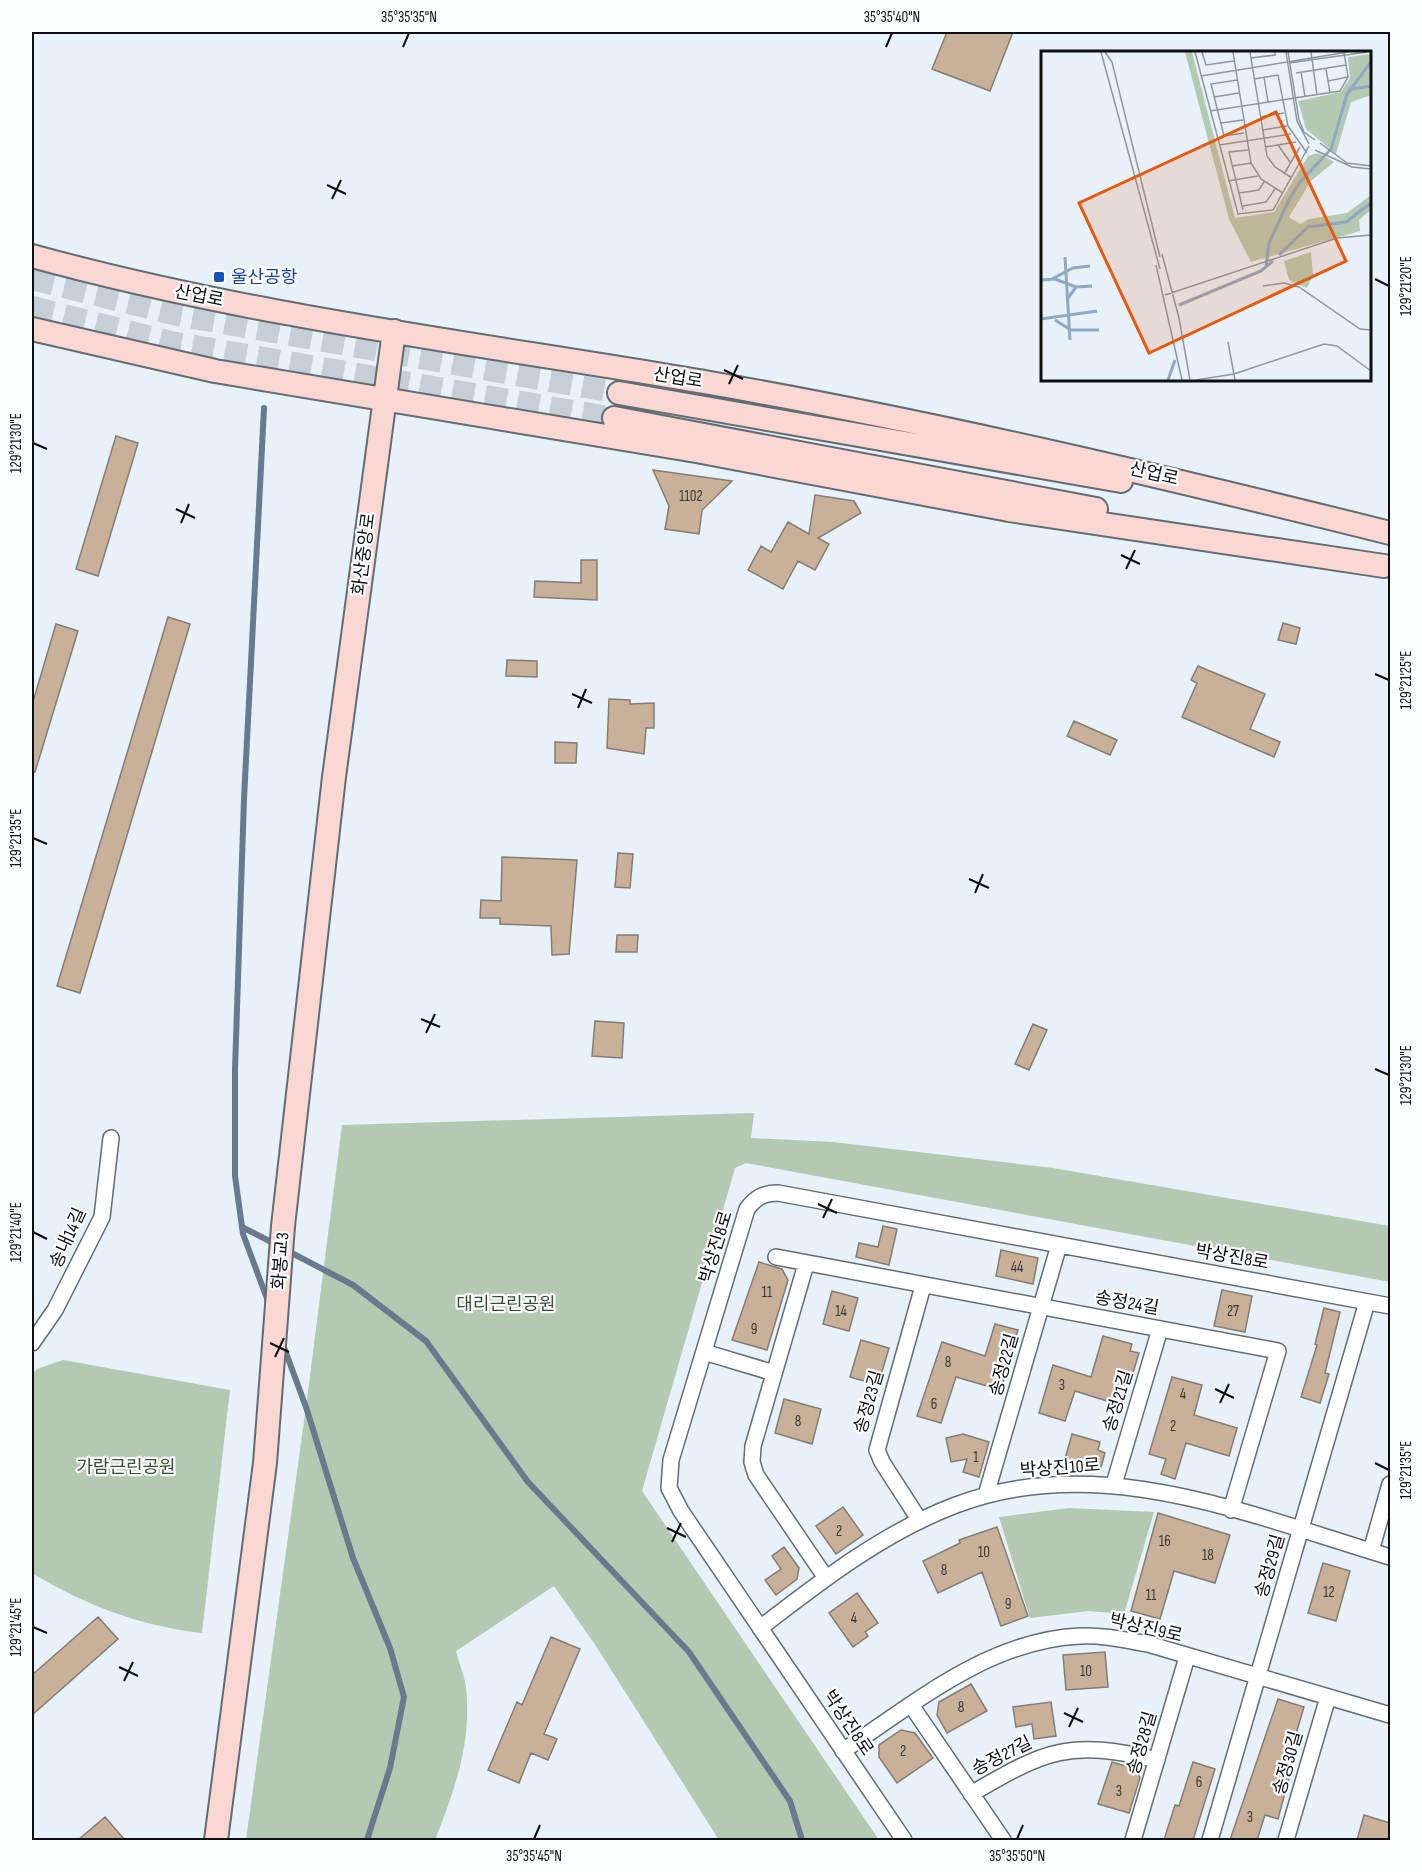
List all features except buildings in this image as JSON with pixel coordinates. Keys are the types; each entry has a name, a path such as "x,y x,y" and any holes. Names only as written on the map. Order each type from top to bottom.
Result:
{"main road":[{"name":"산업로","path":"32,256 183,293 712,384 921,423 1169,478 1390,533"},
{"path":"32,329 164,361 696,451 1020,512 1387,567"},
{"name":"화산중앙로","path":"334,777 383,398 394,331"},
{"name":"산업로","path":"619,393 1167,490 1390,533"},
{"path":"614,418 930,476 1387,567"},
{"name":"화봉교3","path":"216,1840 265,1462 283,1226 334,777"}],"street":[{"name":"송내14길","path":"32,1343 55,1310 102,1217 111,1138"},
{"name":"박상진8로","path":"904,1840 681,1511 669,1488 671,1460 747,1209 753,1201 768,1193 1390,1306"},
{"name":"송정22길","path":"986,1495 1059,1245"},
{"name":"송정24길","path":"777,1257 1278,1351 1231,1510"},
{"path":"806,1264 753,1446 752,1462 756,1475 826,1578"},
{"name":"송정23길","path":"920,1521 877,1450 923,1286"},
{"name":"송정29길","path":"1210,1840 1368,1302"},
{"name":"송정21길","path":"1114,1484 1160,1329"},
{"path":"704,1352 774,1373"},
{"name":"박상진10로","path":"760,1628 826,1578 920,1521 986,1495 1063,1484 1114,1484 1146,1488 1231,1510 1390,1557"},
{"path":"1371,1551 1390,1484"},
{"name":"박상진9로","path":"843,1751 911,1705 992,1656 1050,1640 1080,1636 1114,1637 1148,1644 1390,1715"},
{"name":"송정28길","path":"1133,1840 1187,1657"},
{"name":"송정30길","path":"1286,1840 1328,1697"},
{"path":"911,1705 1003,1840"},
{"name":"송정27길","path":"971,1794 1030,1761 1071,1750 1116,1750 1157,1760"}],"green space":[{"name":"대리근린공원","path":"754,1113 751,1138 833,1142 1053,1168 1390,1226 1390,1282 746,1163 735,1168 642,1491 879,1840 719,1840 596,1646 554,1586 456,1651 466,1687 464,1747 455,1784 435,1840 246,1840 306,1407 342,1125"},
{"name":"가람근린공원","path":"63,1360 230,1390 202,1633 157,1625 114,1612 72,1595 32,1573 32,1374 37,1369"},
{"path":"1069,1508 1154,1512 1124,1614 1088,1611 1030,1618 999,1517"}],"waterway":[{"path":"264,408 244,799 235,1069 235,1176 243,1234 269,1304"},
{"path":"242,1227 277,1245"},
{"path":"286,1250 353,1285 426,1341 528,1482 689,1652 790,1801 802,1840"},
{"path":"282,1342 306,1407 353,1558 390,1648 404,1697 390,1768 367,1840"}],"tunnel":[{"path":"32,279 177,315 619,393"},
{"path":"32,307 171,342 614,418"}],"place":[{"name":"울산공항","path":"219,277"}]}
